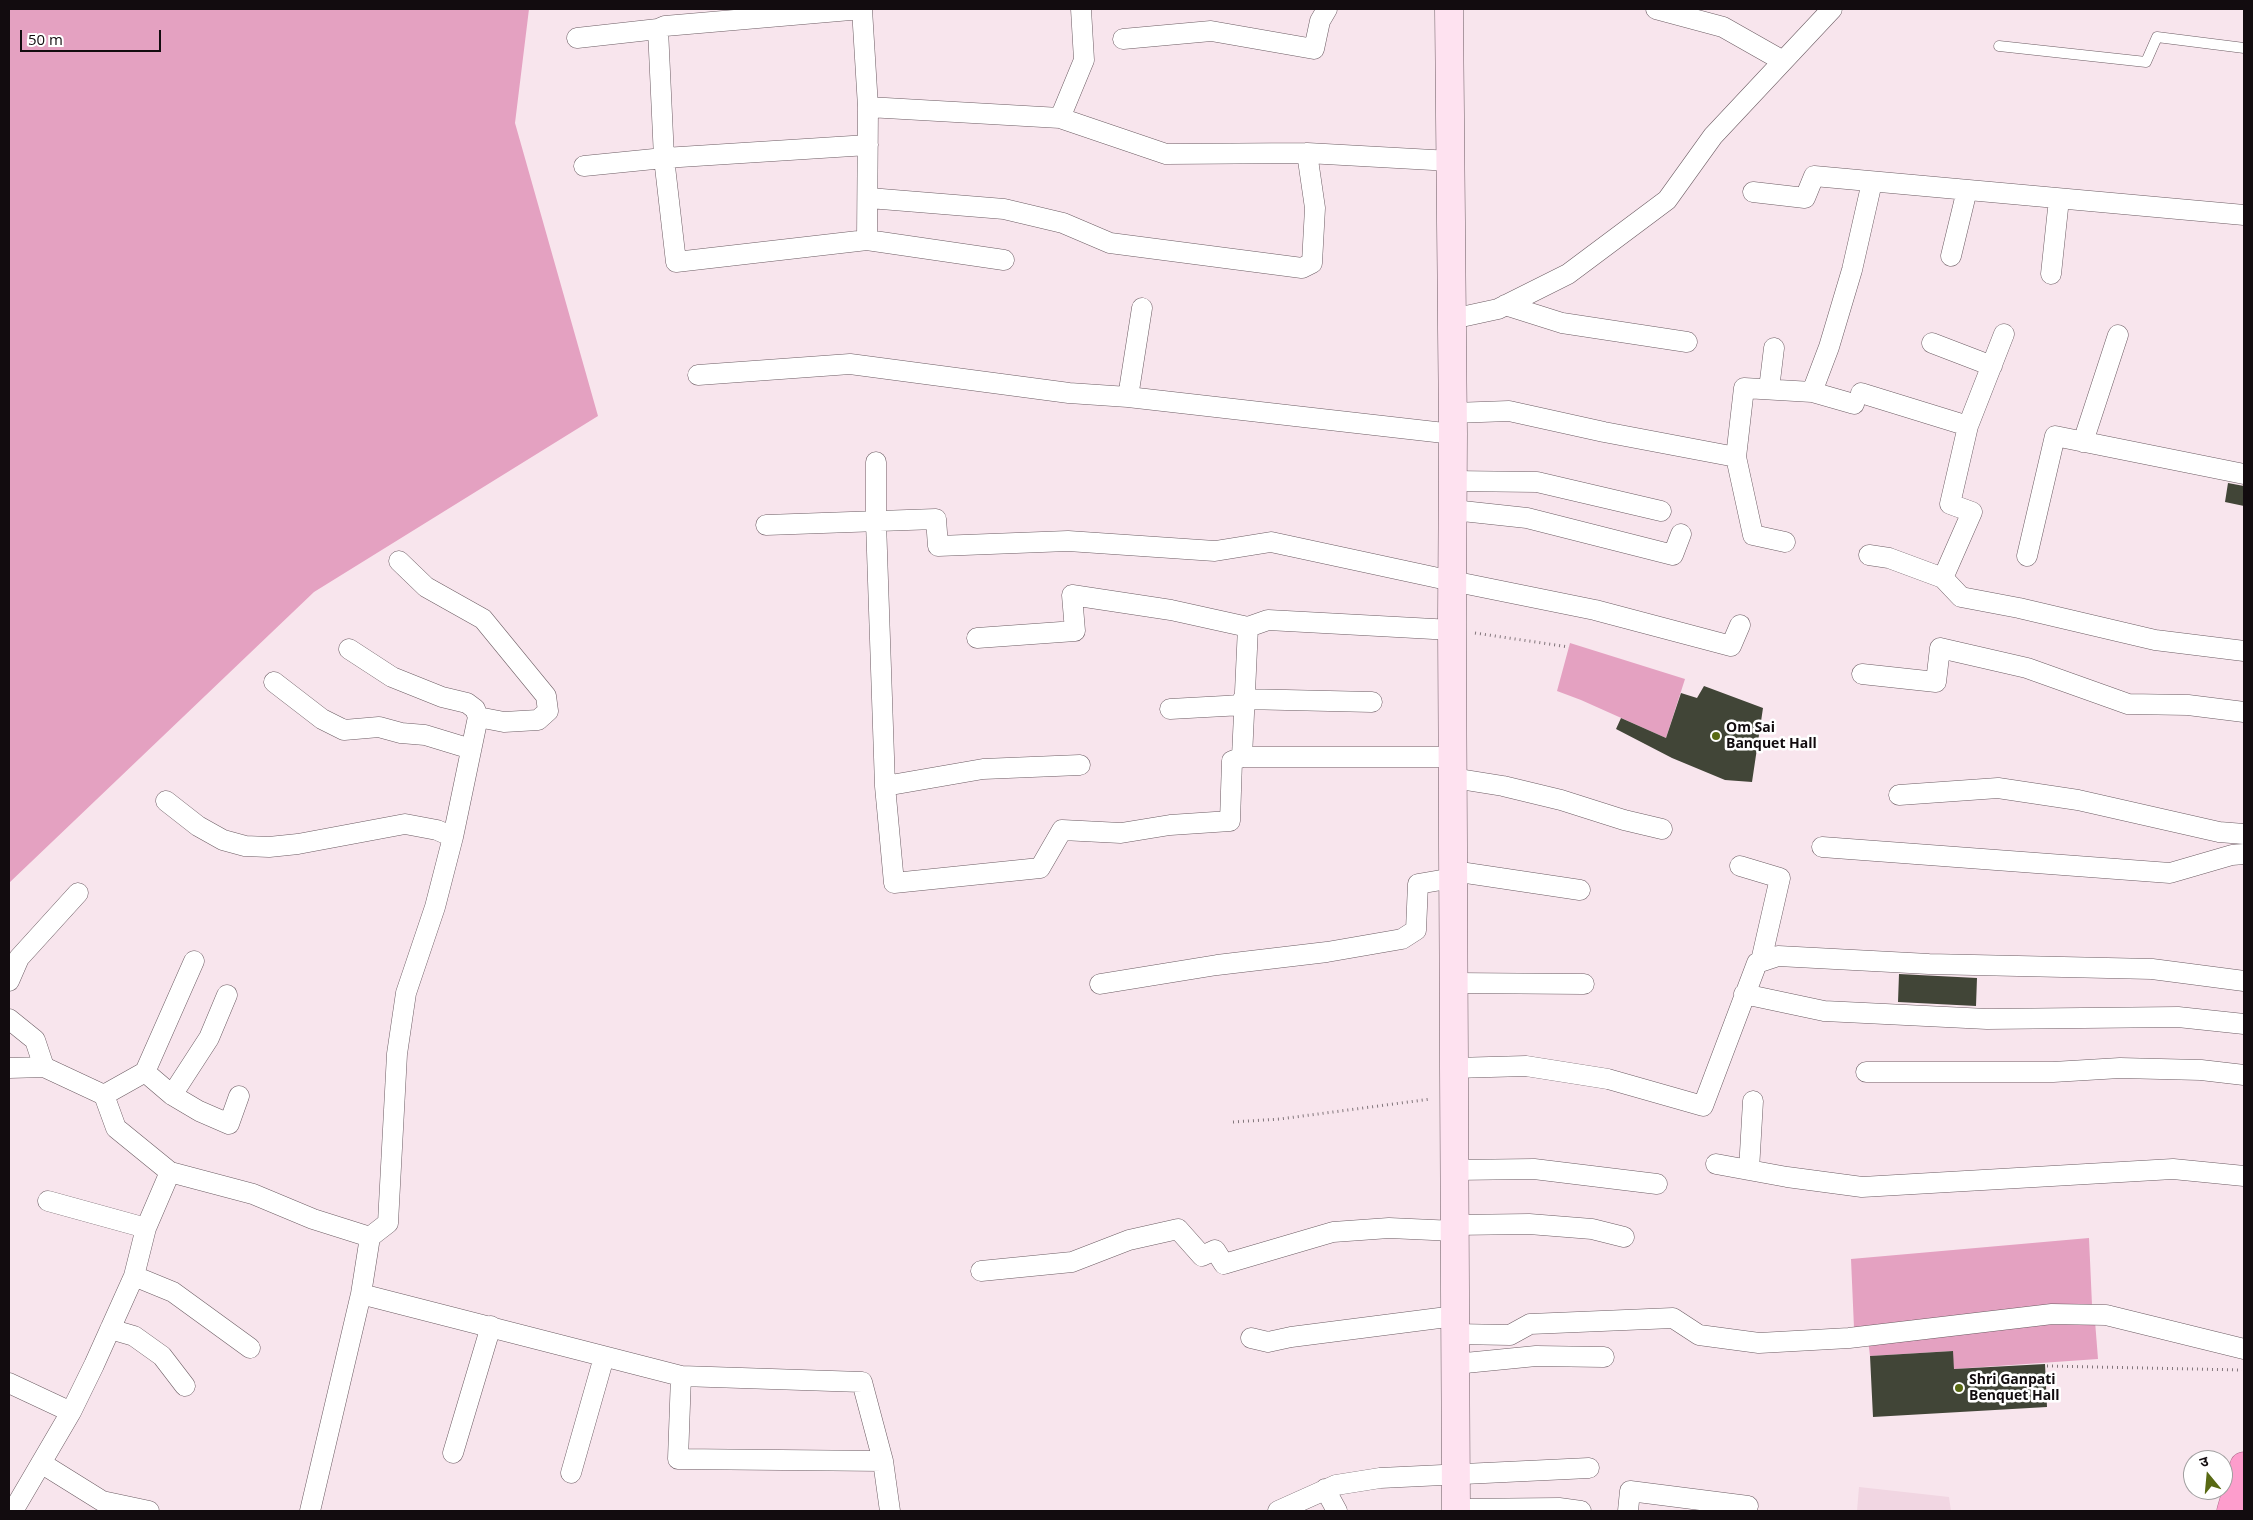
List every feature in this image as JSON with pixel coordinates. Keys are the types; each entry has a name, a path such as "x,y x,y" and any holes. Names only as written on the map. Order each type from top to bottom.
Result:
{"highway":[{"path":"2231,1511 2244,1466"}],"main road":[{"path":"1449,9 1453,424 1452,630 1456,1510"}],"street":[{"path":"577,38 663,21 794,11 862,9 868,108 867,240"},
{"path":"1060,118 1084,60 1081,9"},
{"path":"1123,39 1211,31 1314,49 1320,21 1327,9"},
{"path":"1656,9 1723,27 1783,61"},
{"path":"1452,318 1498,309 1568,274 1667,200 1713,136 1832,9"},
{"path":"663,21 664,158 676,262 867,240 1004,260"},
{"path":"868,108 1060,118 1166,154 1307,153 1451,161"},
{"path":"584,166 664,158 868,145"},
{"path":"868,198 1004,209 1063,223 1110,243 1302,268 1312,263 1316,208 1307,153"},
{"path":"1753,192 1805,198 1814,176 2244,215"},
{"path":"1812,392 1852,270 1872,182"},
{"path":"1951,256 1967,190"},
{"path":"2051,274 2058,199"},
{"path":"1505,305 1562,323 1687,342"},
{"path":"1128,397 1142,308"},
{"path":"1943,578 1972,512 1950,504 1968,426 2004,334"},
{"path":"2083,442 2118,335"},
{"path":"1932,343 1992,366"},
{"path":"1769,389 1774,348"},
{"path":"698,375 850,364 1069,393 1453,424 1509,411 1604,432 1736,456"},
{"path":"1785,542 1753,535 1736,456 1744,388 1812,392 1857,399 1968,426"},
{"path":"2027,556 2055,436 2244,474"},
{"path":"876,462 876,522 885,786 894,883 1040,868 1062,830 1121,834 1170,825 1230,821 1232,761 1242,756 1453,768 1503,786 1662,830"},
{"path":"1453,481 1537,482 1661,511"},
{"path":"1452,510 1527,518 1673,555 1681,534"},
{"path":"766,525 936,519 938,546 1074,542 1215,552 1271,542 1595,610 1731,646 1740,625"},
{"path":"1869,555 1889,558 1943,578 1961,597 2020,608 2155,640 2244,651"},
{"path":"399,561 426,586 483,619 509,649 525,674 546,696 548,711 538,720 504,722 478,717"},
{"path":"978,638 1075,631 1072,595 1171,610 1248,627 1268,620 1452,630"},
{"path":"1242,756 1243,702 1248,627"},
{"path":"1862,674 1936,682 1940,648 2027,668 2128,704 2188,705 2244,712"},
{"path":"310,1511 361,1294 370,1237 388,1223 397,1054 406,993 434,907 453,837 478,717 475,708 467,703 442,697 392,677 349,649"},
{"path":"274,682 322,719 344,730 379,727 401,733 425,735 471,750"},
{"path":"1170,709 1243,702 1372,702"},
{"path":"885,786 983,769 1080,765"},
{"path":"1899,795 1998,788 2078,800 2219,832 2244,834"},
{"path":"166,801 198,826 223,840 245,846 269,847 298,844 405,824 437,830 453,837"},
{"path":"1822,847 2170,873 2232,855 2244,854"},
{"path":"1740,866 1780,878 1762,962"},
{"path":"1100,984 1217,965 1327,952 1402,939 1416,930 1418,884 1453,874 1580,890"},
{"path":"9,981 19,958 78,893"},
{"path":"1454,1068 1535,1068 1608,1079 1703,1106 1757,963 1778,956 1929,964 2152,969 2244,980"},
{"path":"104,1095 145,1072 194,961"},
{"path":"1454,983 1584,984"},
{"path":"1744,994 1824,1011 1987,1019 2178,1017 2244,1024"},
{"path":"172,1095 209,1038 226,995"},
{"path":"9,1019 35,1040 44,1067"},
{"path":"9,1068 44,1067 104,1095 116,1128 170,1172 253,1194 313,1219 370,1237"},
{"path":"1866,1072 2053,1072 2120,1068 2201,1070 2244,1074"},
{"path":"145,1072 172,1095 199,1111 229,1124 239,1096"},
{"path":"1749,1170 1752,1101"},
{"path":"1716,1164 1862,1187 2173,1169 2244,1176"},
{"path":"1454,1170 1534,1169 1657,1184"},
{"path":"13,1511 71,1412 110,1329 134,1276 146,1228 170,1172"},
{"path":"48,1201 146,1228"},
{"path":"981,1271 1072,1262 1129,1240 1178,1229 1202,1256 1215,1250 1224,1264 1333,1232 1388,1228 1455,1228 1529,1224 1592,1229 1624,1237"},
{"path":"134,1276 173,1292 250,1348"},
{"path":"361,1294 681,1376 862,1382 883,1461 890,1511"},
{"path":"1251,1338 1268,1342 1337,1331 1455,1325 1510,1335 1530,1324 1673,1318 1699,1335 1759,1343 1849,1338 2052,1314 2106,1315 2244,1349"},
{"path":"453,1453 491,1326"},
{"path":"110,1329 134,1336 162,1356 185,1386"},
{"path":"1455,1364 1536,1356 1604,1357"},
{"path":"571,1473 604,1357"},
{"path":"681,1376 678,1459 883,1461"},
{"path":"9,1383 71,1412"},
{"path":"41,1463 102,1501 149,1511"},
{"path":"1278,1511 1325,1489 1380,1478 1554,1468 1589,1468"},
{"path":"1325,1489 1337,1511"},
{"path":"1628,1511 1630,1490 1748,1506"},
{"path":"1456,1510 1559,1508 1581,1511"}],"lane":[{"path":"2000,46 2146,62 2157,37 2244,48"}],"path":[{"path":"1452,630 1569,646"},
{"path":"1233,1122 1362,1110 1454,1096"},
{"path":"2047,1366 2244,1370"}],"shaded area":[{"path":"9,9 529,9 515,123 598,416 314,592 9,883"},
{"path":"1570,643 1685,679 1666,738 1557,691"},
{"path":"2089,1238 2092,1305 2071,1304 1854,1328 1851,1259"},
{"path":"2047,1321 2095,1321 2098,1359 1954,1369 1952,1351 1870,1356 1868,1340"},
{"path":"1859,1487 1949,1497 1951,1511 1857,1511"}],"building":[{"path":"2228,483 2244,486 2244,506 2225,502"},
{"name":"Om Sai Banquet Hall","path":"1704,686 1763,708 1752,782 1725,780 1672,758 1616,729 1621,718 1666,738 1681,693 1697,698"},
{"path":"1899,974 1977,978 1976,1006 1898,1002"},
{"name":"Shri Ganpati Benquet Hall","path":"1953,1351 1954,1369 2045,1364 2047,1407 1873,1417 1870,1356"}],"place":[{"name":"Om Sai Banquet Hall","path":"1716,736"},
{"name":"Shri Ganpati Benquet Hall","path":"1959,1388"}]}
